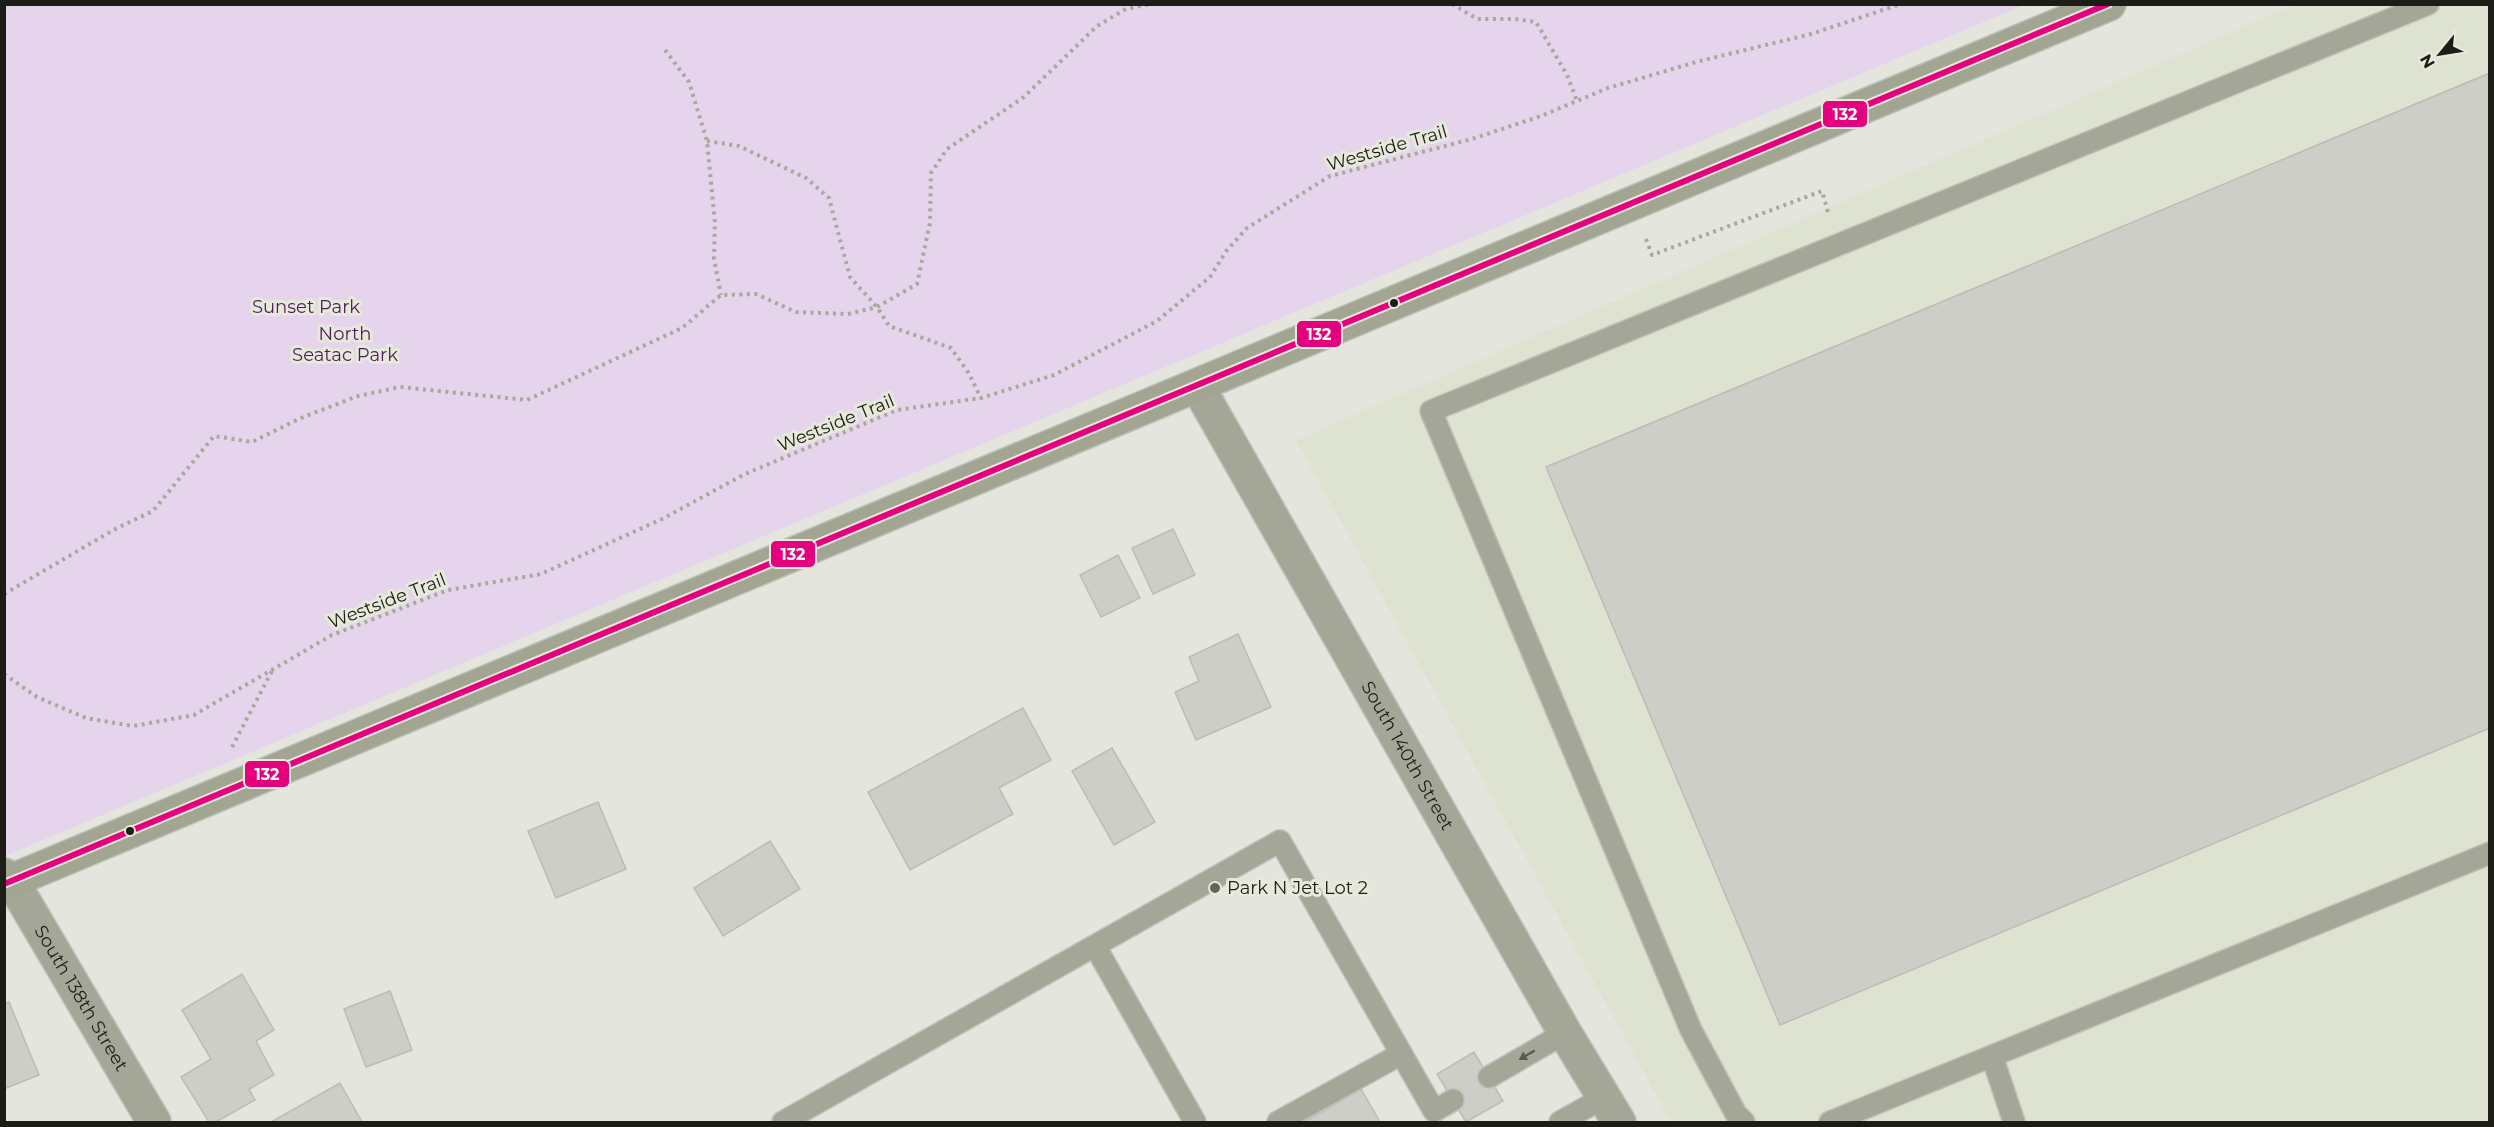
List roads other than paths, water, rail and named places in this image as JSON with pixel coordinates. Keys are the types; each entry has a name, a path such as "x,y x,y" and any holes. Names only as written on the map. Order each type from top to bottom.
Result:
{"main road":[{"path":"7,880 208,799 1198,387 2109,4"}],"street":[{"name":"South 140th Street","path":"1198,387 1565,1034 1612,1110"},
{"name":"South 138th Street","path":"7,880 154,1122"}],"lane":[{"path":"1744,1122 1736,1114 1691,1030 1431,411 2428,4"},
{"path":"783,1122 1280,841 1434,1111 1452,1100"},
{"path":"1830,1122 2490,854"},
{"path":"1095,946 1195,1122"},
{"path":"1489,1077 1565,1034"},
{"path":"1278,1122 1401,1054"},
{"path":"1992,1056 2014,1122"},
{"path":"1560,1122 1612,1110"}],"place":[{"name":"Park N Jet Lot 2","path":"1215,888"}],"park label":[{"name":"Sunset Park","path":"306,307"},
{"name":"North Seatac Park","path":"345,344"}]}
